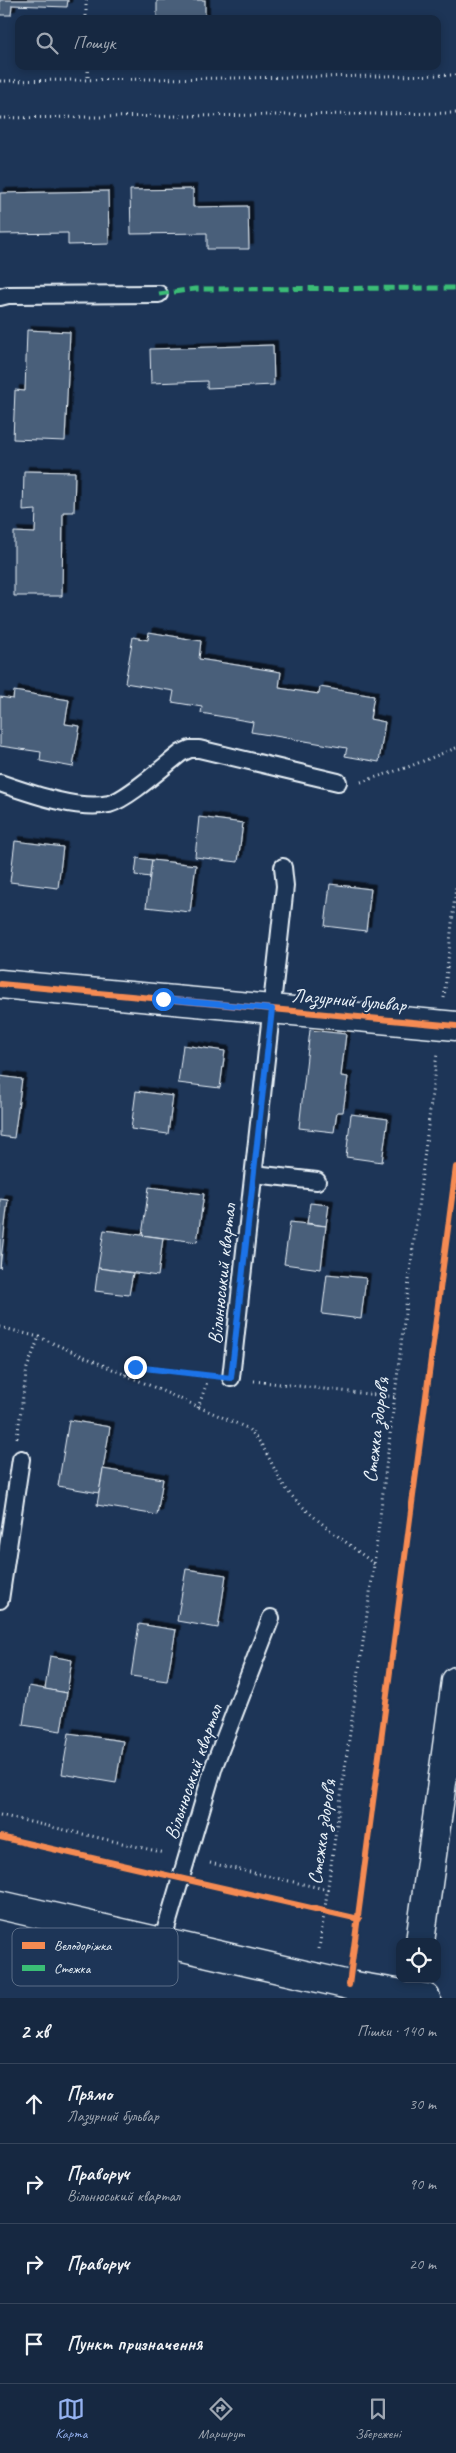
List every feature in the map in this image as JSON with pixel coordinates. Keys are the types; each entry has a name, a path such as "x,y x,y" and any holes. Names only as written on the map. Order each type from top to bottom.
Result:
{"street":[{"name":"Лазурний бульвар","path":"0,984 448,1025"},
{"path":"421,1938 456,1681"},
{"path":"0,1905 101,1928"},
{"path":"178,1946 315,1977 417,1991"}],"lane":[{"path":"0,297 8,295 158,294"},
{"path":"0,782 75,804 93,806 110,804 181,753 190,749 199,749 338,782"},
{"name":"Вільнюський квартал","path":"231,1378 285,886 283,867"},
{"path":"254,1174 317,1181"},
{"path":"0,1600 21,1459"},
{"name":"Вільнюський квартал","path":"166,1928 214,1766 271,1618"}],"path":[{"path":"86,0 86,15"},
{"path":"88,70 88,80"},
{"path":"0,81 456,74"},
{"path":"0,118 456,113"},
{"path":"338,782 364,781 456,748"},
{"path":"0,1327 39,1336 198,1408 247,1428 258,1437 278,1477 292,1496 374,1565"},
{"path":"21,1459 22,1451 17,1440 18,1427 27,1368 39,1336"},
{"path":"125,1375 132,1368 141,1367 395,1397"},
{"path":"198,1408 209,1376"},
{"path":"316,1910 334,1914"}],"building":[{"path":"0,0 68,0 67,7 12,5 11,15 0,15"},
{"path":"157,0 205,0 205,15 157,15"},
{"path":"193,189 193,207 248,206 249,249 207,249 207,233 131,234 130,190"},
{"path":"108,191 109,244 68,245 68,233 0,234 0,193"},
{"path":"27,330 70,332 65,441 13,439 15,390 25,391"},
{"path":"273,345 274,385 207,388 207,381 151,383 150,349"},
{"path":"24,471 75,472 74,512 63,512 62,596 14,596 14,532 35,533 36,510 23,511"},
{"path":"149,632 201,641 199,659 281,672 279,688 319,694 320,687 374,696 370,719 385,722 379,762 345,756 347,748 251,732 253,722 201,713 202,707 172,702 174,691 125,683 133,637 148,640"},
{"path":"14,691 69,700 65,724 80,726 73,767 40,761 41,752 0,746 0,697 13,699"},
{"path":"199,817 243,823 238,862 195,857"},
{"path":"15,841 63,847 58,888 10,882"},
{"path":"137,858 152,860 150,877 135,875"},
{"path":"152,860 196,865 190,912 146,907"},
{"path":"330,884 371,889 366,931 325,926"},
{"path":"310,1030 346,1034 341,1076 348,1077 343,1112 337,1112 334,1132 299,1128"},
{"path":"183,1045 225,1051 220,1088 178,1083"},
{"path":"0,1076 22,1079 14,1138 0,1136"},
{"path":"136,1091 173,1096 168,1134 131,1129"},
{"path":"351,1114 388,1119 382,1162 346,1157"},
{"path":"149,1187 204,1194 197,1242 142,1235"},
{"path":"0,1199 8,1200 0,1268"},
{"path":"310,1203 329,1205 326,1226 307,1223"},
{"path":"290,1222 326,1226 321,1269 284,1264"},
{"path":"104,1230 163,1238 158,1276 98,1268"},
{"path":"98,1268 133,1273 129,1295 95,1291"},
{"path":"327,1274 366,1278 361,1319 322,1314"},
{"path":"69,1420 110,1427 99,1493 58,1486"},
{"path":"103,1469 163,1479 157,1515 97,1505"},
{"path":"186,1569 226,1575 218,1628 177,1621"},
{"path":"139,1624 176,1630 167,1681 131,1676"},
{"path":"50,1656 72,1660 67,1693 45,1689"},
{"path":"29,1686 67,1693 61,1731 23,1725"},
{"path":"69,1733 123,1741 116,1783 62,1774"}],"marked path":[{"path":"159,294 195,289 456,288"}],"cycle path":[{"path":"0,984 456,1026"},
{"path":"349,1985 456,1167"},
{"path":"0,1837 359,1919"}],"route":[{"path":"135,1367 231,1378 272,1009 163,999"}]}
